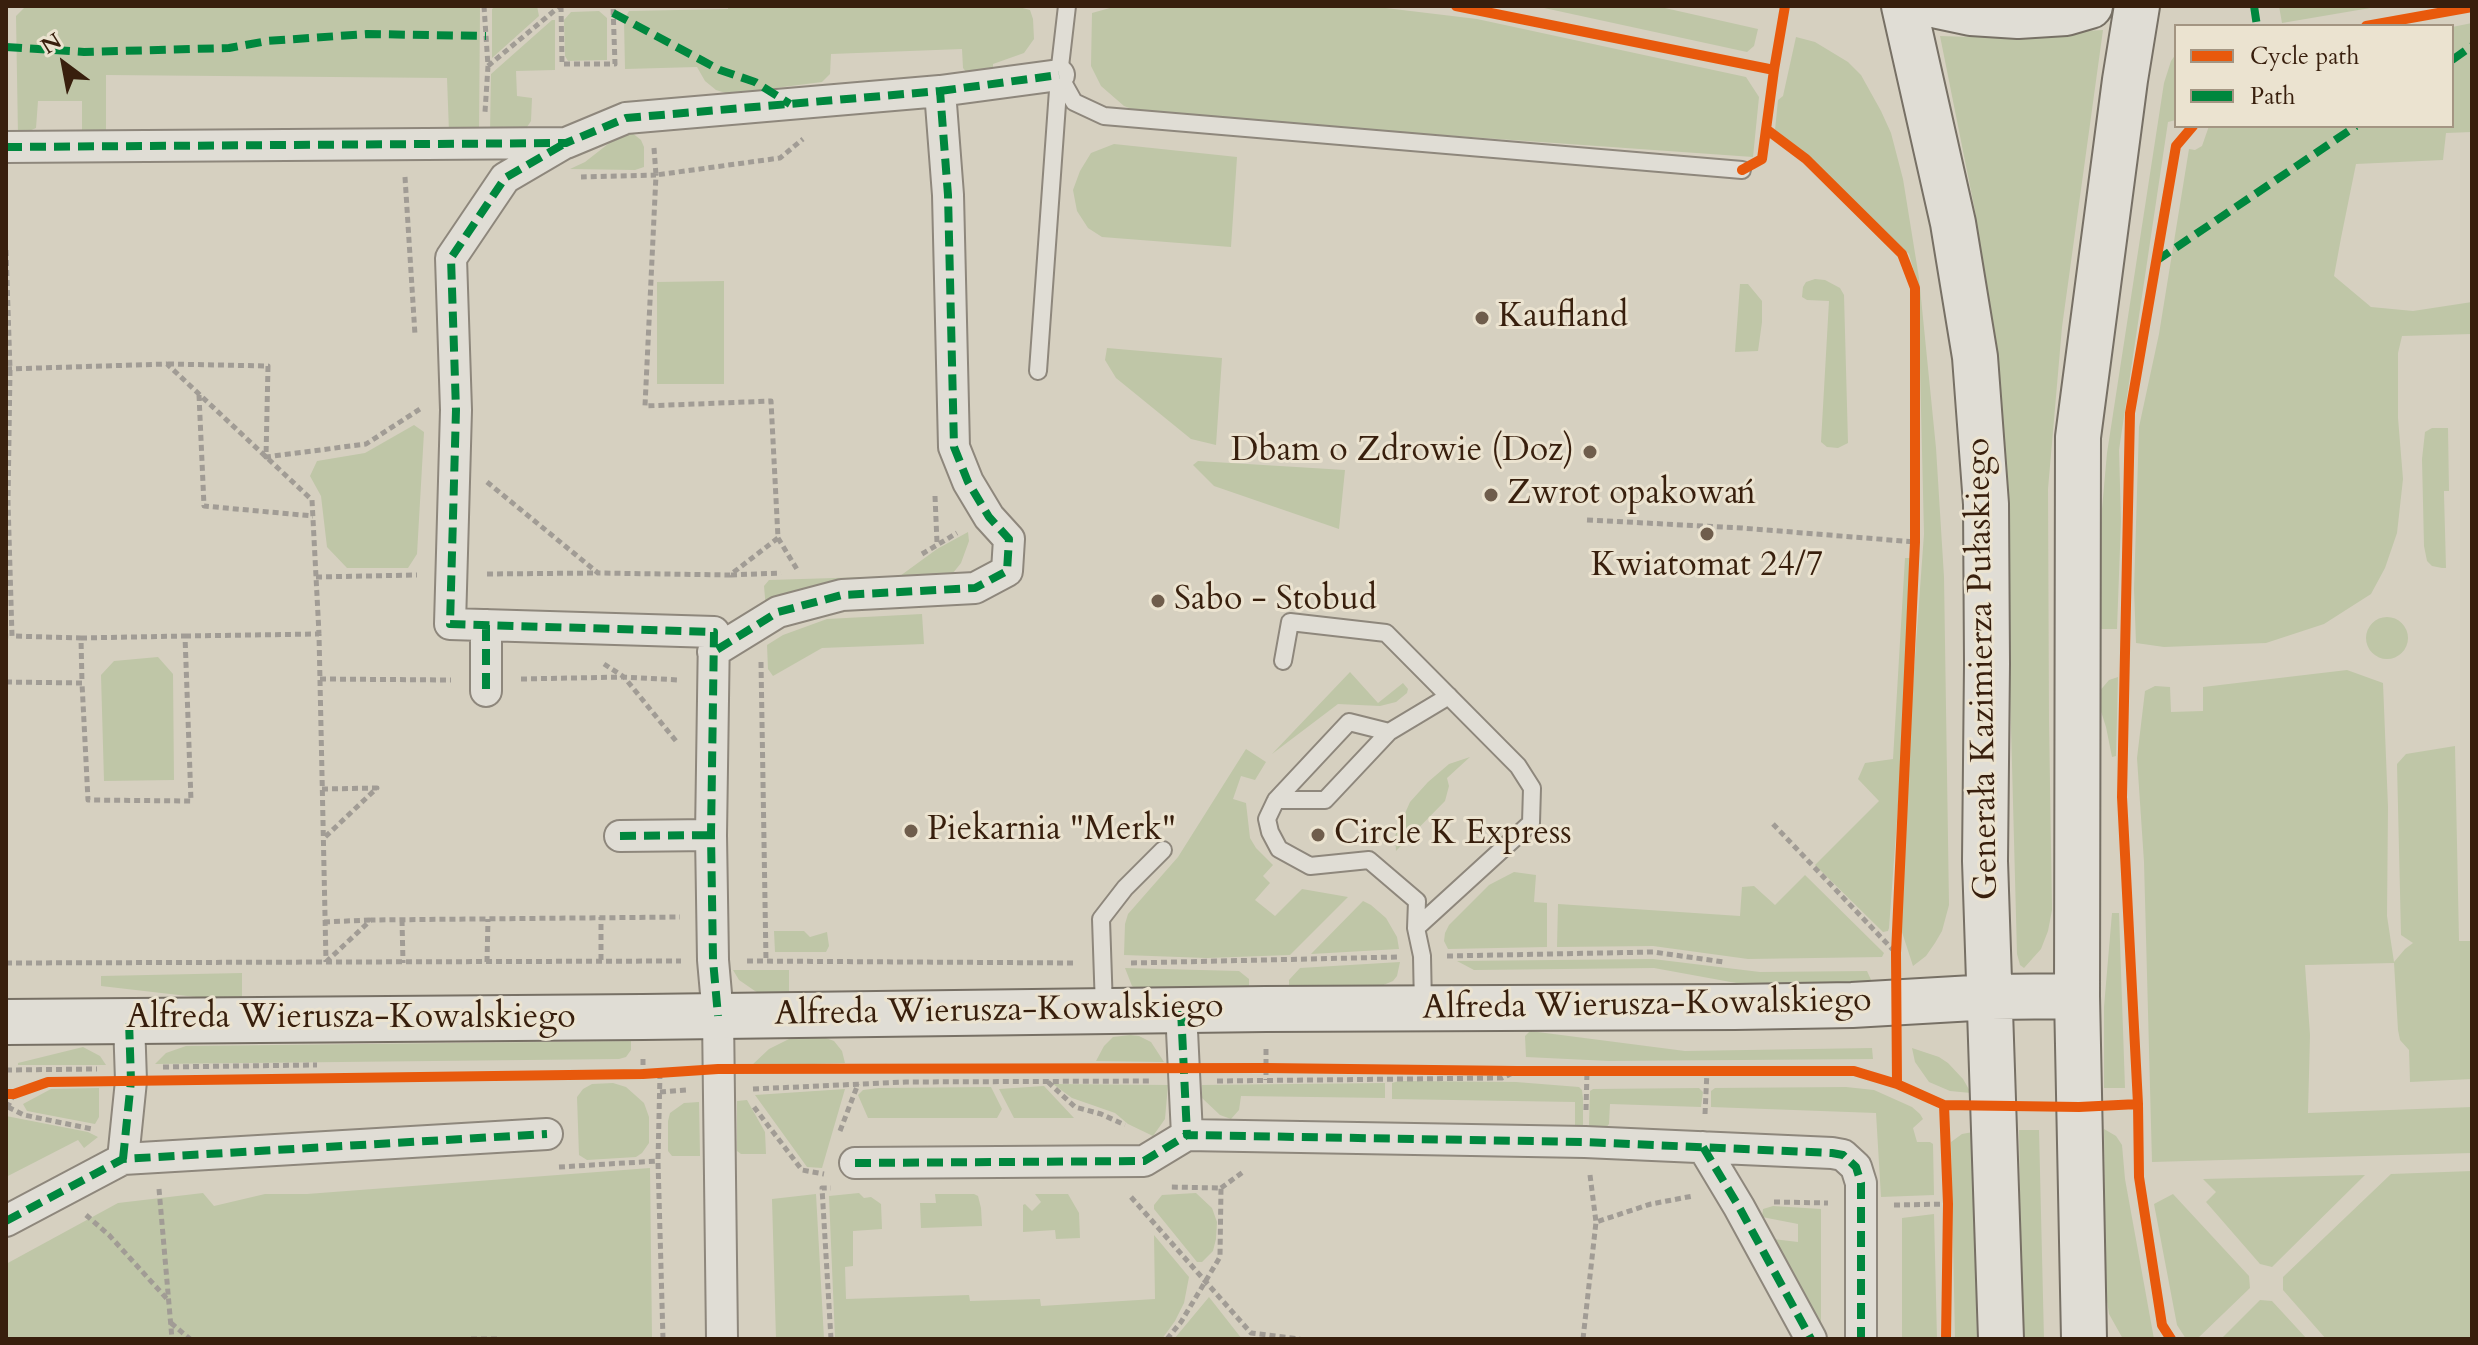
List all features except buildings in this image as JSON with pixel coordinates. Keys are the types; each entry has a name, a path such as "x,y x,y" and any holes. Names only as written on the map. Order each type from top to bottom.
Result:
{"main road":[{"name":"Generała Kazimierza Pułaskiego","path":"1904,6 1953,223 1975,357 1986,504 1985,861 2001,1339"},
{"path":"1938,6 1971,13 2018,16 2066,13 2090,6"},
{"path":"2084,1339 2077,996 2078,437 2137,6"},
{"name":"Alfreda Wierusza-Kowalskiego","path":"6,1022 1823,1006 2077,996"}],"street":[{"path":"722,1339 726,1082 713,960 711,762 714,632 450,624 456,410 451,258 505,178 566,143 626,118 940,91 1059,75"},
{"path":"713,652 778,612 842,595 975,588 1007,571 1009,539 989,517 968,482 954,447 948,195 940,91"},
{"path":"6,147 566,143"},
{"path":"486,625 486,691"},
{"path":"620,836 711,835"},
{"path":"1177,1141 1185,1075 1181,1010"},
{"path":"125,1148 130,1067 129,1021"},
{"path":"6,1221 125,1148 547,1134"},
{"path":"846,1176 1144,1161 1177,1141 1569,1142 1843,1155 1859,1174 1862,1203 1861,1339"},
{"path":"1703,1147 1811,1339"}],"lane":[{"path":"1038,371 1059,75 1067,6"},
{"path":"1059,75 1074,102 1104,116 1742,170"},
{"path":"1283,661 1290,622 1386,633 1518,766 1532,788 1531,823 1416,928"},
{"path":"1276,800 1325,800 1389,732 1449,696"},
{"path":"1389,732 1349,722 1276,800 1267,819 1279,849 1310,866 1369,860 1417,901 1416,928 1422,956 1423,1008"},
{"path":"1104,1012 1101,919 1125,888 1163,850"}],"path":[{"path":"483,145 488,66 484,6"},
{"path":"488,66 561,6"},
{"path":"561,6 562,64 615,64 613,6"},
{"path":"651,115 656,175 645,406 771,401 778,538 799,572"},
{"path":"577,177 656,175 780,158 814,129"},
{"path":"403,144 416,345"},
{"path":"6,250 9,636 81,638 319,634"},
{"path":"8,369 167,364 268,366 266,457"},
{"path":"167,364 312,500 319,634 326,962"},
{"path":"199,394 204,506 313,516"},
{"path":"266,457 366,444 420,409 456,410"},
{"path":"481,476 598,573 730,575 778,538"},
{"path":"934,481 937,543"},
{"path":"1587,520 1915,542"},
{"path":"755,574 762,689 766,961"},
{"path":"550,628 624,677 680,746 711,762"},
{"path":"81,638 88,800 191,801 185,636"},
{"path":"6,682 82,683"},
{"path":"322,789 377,788 323,839"},
{"path":"1773,824 1896,953"},
{"path":"324,922 713,915"},
{"path":"601,917 601,961"},
{"path":"487,962 488,919"},
{"path":"6,963 326,962 371,920"},
{"path":"402,920 403,963"},
{"path":"628,1061 643,1061"},
{"path":"6,1070 332,1065"},
{"path":"1252,1068 1282,1068"},
{"path":"1297,1068 1517,1071"},
{"path":"1076,1070 1185,1075 1502,1078 1517,1071"},
{"path":"1706,1108 1707,1071"},
{"path":"628,1074 660,1073 726,1082 1048,1081 1185,1075"},
{"path":"660,1073 658,1161 663,1339"},
{"path":"1048,1081 1075,1107 1177,1141"},
{"path":"660,1092 726,1082"},
{"path":"726,1082 802,1170 826,1174"},
{"path":"25,1090 10,1094 7,1108 125,1148"},
{"path":"549,1168 658,1161"},
{"path":"1583,1339 1596,1222 1590,1170"},
{"path":"831,1339 822,1188 846,1176"},
{"path":"172,1187 159,1188 172,1339"},
{"path":"1122,1187 1252,1336 1300,1339"},
{"path":"1164,1187 1221,1188 1220,1257 1181,1322 1167,1339"},
{"path":"1596,1222 1651,1204 1703,1194 1716,1218 1739,1207 1766,1202 1948,1204"},
{"path":"82,1212 109,1235 168,1300"},
{"path":"171,1323 190,1339"},
{"path":"471,1339 499,1339"}],"green space":[{"path":"26,6 478,6 479,132 449,132 447,78 106,75 106,130 82,131 82,101 38,101 36,128 18,136 16,16"},
{"path":"496,6 537,6 539,16 492,58 492,9"},
{"path":"728,6 1015,6 1030,10 1034,39 1024,53 993,64 993,75 967,73 963,68 962,49 831,54 830,74 822,82 729,94 716,90 705,81 697,67 625,69 624,20 629,11 728,9"},
{"path":"1117,6 1369,6 1477,19 1746,77 1759,97 1753,157 1144,114 1124,106 1101,86 1091,66 1092,13"},
{"path":"1535,6 1656,6 1758,29 1754,46 1747,52"},
{"path":"2279,6 2382,6 2282,23"},
{"path":"599,11 607,18 607,60 568,61 565,56 564,20 571,12"},
{"path":"555,20 555,70 516,71 517,96 532,98 531,121 520,132 490,133 491,74"},
{"path":"2472,23 2472,132 2446,133 2443,160 2356,164 2334,276 2371,307 2413,311 2472,302 2472,334 2402,336 2398,353 2398,418 2403,479 2397,533 2385,568 2371,594 2324,624 2266,643 2164,647 2136,643 2134,589 2139,427 2159,334 2189,149 2202,146 2208,128 2454,128 2454,27"},
{"path":"2103,30 2062,327 2048,489 2052,910 2041,949 2024,968 2017,954 2005,500 1996,365 1975,211 1940,36"},
{"path":"1796,37 1815,42 1848,62 1861,75 1881,111 1891,133 1903,179 1919,278 1936,448 1944,577 1949,905 1942,931 1935,943 1926,956 1913,966 1901,929 1908,753 1924,534 1918,285 1909,254 1775,130 1778,100 1783,96"},
{"path":"2174,57 2174,120 2168,122 2119,450 2121,521 2117,629 2102,629 2095,624 2096,576 2107,453 2164,83"},
{"path":"631,132 644,147 644,167 635,170 570,169 585,162 617,137"},
{"path":"1114,144 1237,157 1231,247 1102,237 1088,228 1077,211 1073,190 1091,153"},
{"path":"1825,280 1840,288 1844,295 1848,443 1838,448 1827,447 1821,442 1829,301 1802,297 1806,282"},
{"path":"724,281 724,384 657,384 657,282"},
{"path":"1740,284 1748,284 1762,301 1758,351 1735,352"},
{"path":"1107,348 1222,358 1216,445 1191,439 1116,378 1105,360"},
{"path":"414,425 424,432 417,554 408,568 347,568 327,547 321,496 310,476 317,461 365,453"},
{"path":"2432,428 2448,428 2449,491 2444,491 2446,568 2432,566 2427,561 2424,546 2422,459 2425,432"},
{"path":"1198,461 1345,470 1339,529 1214,486 1193,465"},
{"path":"968,532 969,541 961,563 949,578 766,609 764,586 769,580 900,576 937,549"},
{"path":"1905,558 1913,558 1904,724 1889,928 1883,932 1815,865 1879,801 1858,779 1865,763 1893,759"},
{"path":"922,614 924,644 822,648 773,676 768,669 767,645 783,635 827,619"},
{"path":"2387,617 2402,623 2408,638 2402,653 2387,659 2372,653 2366,638 2372,623"},
{"path":"158,657 173,674 174,780 104,781 101,675 114,661"},
{"path":"2347,670 2383,683 2388,807 2387,916 2394,962 2413,943 2401,935 2397,764 2406,754 2455,746 2459,941 2472,941 2472,1079 2410,1082 2409,1050 2400,1040 2398,1030 2394,963 2305,965 2310,1035 2308,1113 2472,1107 2472,1153 2152,1162 2144,862 2137,758 2145,691 2155,686 2170,687 2171,712 2203,711 2203,687"},
{"path":"1350,672 1378,703 1403,683 1408,689 1407,693 1396,702 1380,706 1338,704 1272,754"},
{"path":"2118,677 2116,756 2112,757 2097,699 2109,680"},
{"path":"1246,749 1266,762 1255,780 1241,776 1233,799 1246,803 1250,838 1273,865 1263,876 1270,883 1255,900 1275,916 1302,889 1348,897 1290,955 1207,958 1124,955 1128,914 1178,857"},
{"path":"1470,757 1447,778 1449,786 1445,801 1396,851 1395,836 1410,802 1449,764"},
{"path":"1514,872 1536,875 1534,902 1547,903 1547,947 1448,949 1444,941 1449,925 1489,885"},
{"path":"1805,875 1884,953 1882,957 1748,959 1653,946 1557,947 1558,904 1740,916 1742,887 1754,886 1775,905"},
{"path":"1363,901 1386,918 1397,937 1399,949 1311,954"},
{"path":"2112,913 2119,913 2125,1088 2104,1088 2104,1007"},
{"path":"774,931 804,931 810,937 827,932 829,946 826,952 775,952"},
{"path":"1653,959 1760,972 1867,971 1872,982 1747,985 1654,968 1474,970 1457,961"},
{"path":"1400,962 1393,981 1374,989 1289,989 1289,980 1300,968"},
{"path":"1125,968 1239,971 1249,979 1249,990 1138,990 1132,986"},
{"path":"733,970 789,970 789,992 763,995 739,980"},
{"path":"242,973 242,997 239,1002 101,986 101,976"},
{"path":"1530,1031 1685,1051 1872,1048 1873,1059 1609,1061 1526,1057 1525,1036"},
{"path":"1130,1035 1151,1042 1164,1062 1096,1061 1113,1037"},
{"path":"789,1039 834,1041 842,1051 845,1063 751,1066 769,1049"},
{"path":"631,1041 631,1050 626,1057 619,1059 155,1064 166,1053 186,1046"},
{"path":"83,1047 100,1056 106,1065 18,1065 18,1063"},
{"path":"1912,1048 1948,1063 1971,1093 1950,1091 1929,1082 1915,1062"},
{"path":"1516,1082 1579,1087 1583,1098 1583,1130 1575,1129 1575,1102 1392,1099 1392,1083"},
{"path":"613,1083 626,1087 644,1103 649,1117 649,1143 636,1157 587,1160 579,1155 577,1097 592,1084"},
{"path":"1385,1083 1385,1098 1241,1096 1239,1110 1231,1119 1220,1115 1202,1098 1202,1085"},
{"path":"1053,1084 1168,1085 1165,1119 1153,1136 1128,1124 1115,1113 1072,1098"},
{"path":"1044,1086 1074,1118 1014,1118 999,1089"},
{"path":"991,1087 1002,1109 997,1118 868,1118 858,1095 863,1090 879,1088"},
{"path":"1846,1087 1874,1090 1912,1107 1920,1114 1923,1119 1913,1128 1917,1142 1933,1144 1934,1195 1881,1197 1876,1113 1711,1107 1711,1091 1715,1088"},
{"path":"99,1088 99,1117 95,1124 27,1111 23,1104 51,1089"},
{"path":"1699,1088 1703,1092 1701,1107 1610,1104 1609,1124 1605,1129 1591,1129 1589,1125 1590,1091 1593,1089"},
{"path":"845,1089 822,1168 807,1167 755,1095"},
{"path":"747,1100 765,1132 766,1154 741,1154 737,1151 737,1101"},
{"path":"699,1102 700,1156 672,1156 668,1151 670,1113 684,1103"},
{"path":"6,1116 88,1132 98,1137 84,1148 78,1140 6,1177"},
{"path":"2104,1129 2116,1136 2122,1145 2125,1179 2154,1339 2123,1339 2109,1314 2106,1294"},
{"path":"2019,1130 2039,1130 2044,1339 2022,1339"},
{"path":"1973,1132 1977,1339 1955,1339 1951,1142 1962,1134"},
{"path":"650,1168 652,1339 6,1339 6,1264 118,1203 203,1193 214,1206 265,1194 307,1194"},
{"path":"2472,1171 2472,1339 2326,1339 2283,1290 2283,1277 2391,1174"},
{"path":"2365,1175 2272,1267 2260,1264 2206,1202 2216,1192 2203,1179"},
{"path":"859,1193 881,1204 882,1229 853,1231 853,1266 845,1267 846,1299 969,1295 970,1301 1040,1299 1041,1306 1155,1299 1154,1235 1189,1277 1184,1303 1162,1339 835,1339 829,1196"},
{"path":"1196,1193 1212,1208 1217,1222 1213,1251 1202,1262 1197,1262 1154,1209 1162,1195"},
{"path":"816,1194 824,1339 776,1339 772,1199"},
{"path":"935,1194 978,1196 982,1226 921,1228 920,1203 936,1203"},
{"path":"1035,1194 1068,1194 1079,1213 1080,1238 1056,1239 1055,1230 1023,1232 1023,1205 1032,1211 1041,1202"},
{"path":"2173,1194 2249,1276 2250,1288 2197,1339 2186,1339 2177,1325 2154,1204"},
{"path":"1773,1206 1821,1209 1821,1327 1773,1239 1798,1242 1798,1224 1762,1217 1763,1209"},
{"path":"1934,1214 1937,1339 1902,1339 1902,1218"},
{"path":"1209,1297 1242,1339 1174,1339"},
{"path":"2260,1300 2272,1301 2307,1339 2221,1339"}],"marked path":[{"path":"2254,6 2257,24"},
{"path":"613,13 720,70 755,82 790,104"},
{"path":"6,47 84,52 229,48 267,41 367,34 486,36"},
{"path":"2454,59 2472,46"},
{"path":"940,91 1059,75"},
{"path":"6,147 566,143 626,118 940,91 948,195 954,447 968,482 989,517 1009,539 1007,571 975,588 842,595 778,612 713,652"},
{"path":"2156,261 2353,128"},
{"path":"562,145 505,178 451,258 456,410 450,624 714,632 711,835 713,960 718,1016"},
{"path":"486,625 486,691"},
{"path":"620,836 711,835"},
{"path":"1181,1010 1187,1135 1585,1142 1843,1155 1856,1167 1861,1183 1861,1339"},
{"path":"123,1159 131,1081 129,1021"},
{"path":"6,1221 123,1159 547,1134"},
{"path":"855,1163 1144,1161 1187,1135"},
{"path":"1703,1147 1811,1339"}],"cycle path":[{"path":"1456,6 1774,70"},
{"path":"1742,170 1762,159 1785,6"},
{"path":"2377,24 2472,7"},
{"path":"2171,1339 2162,1325 2139,1177 2122,797 2130,413 2176,146 2191,128"},
{"path":"1766,129 1806,159 1902,254 1915,288 1915,542 1896,953 1897,1084"},
{"path":"6,1094 48,1082 643,1074 718,1069 1266,1068 1854,1071 1897,1084 1944,1105 2079,1107 2138,1104"},
{"path":"1944,1105 1948,1204 1946,1339"}],"place":[{"name":"Kaufland","path":"1482,318"},
{"name":"Dbam o Zdrowie (Doz)","path":"1590,452"},
{"name":"Zwrot opakowań","path":"1491,495"},
{"name":"Kwiatomat 24/7","path":"1707,534"},
{"name":"Sabo - Stobud","path":"1158,601"},
{"name":"Piekarnia \"Merk\"","path":"911,831"},
{"name":"Circle K Express","path":"1318,835"}]}
